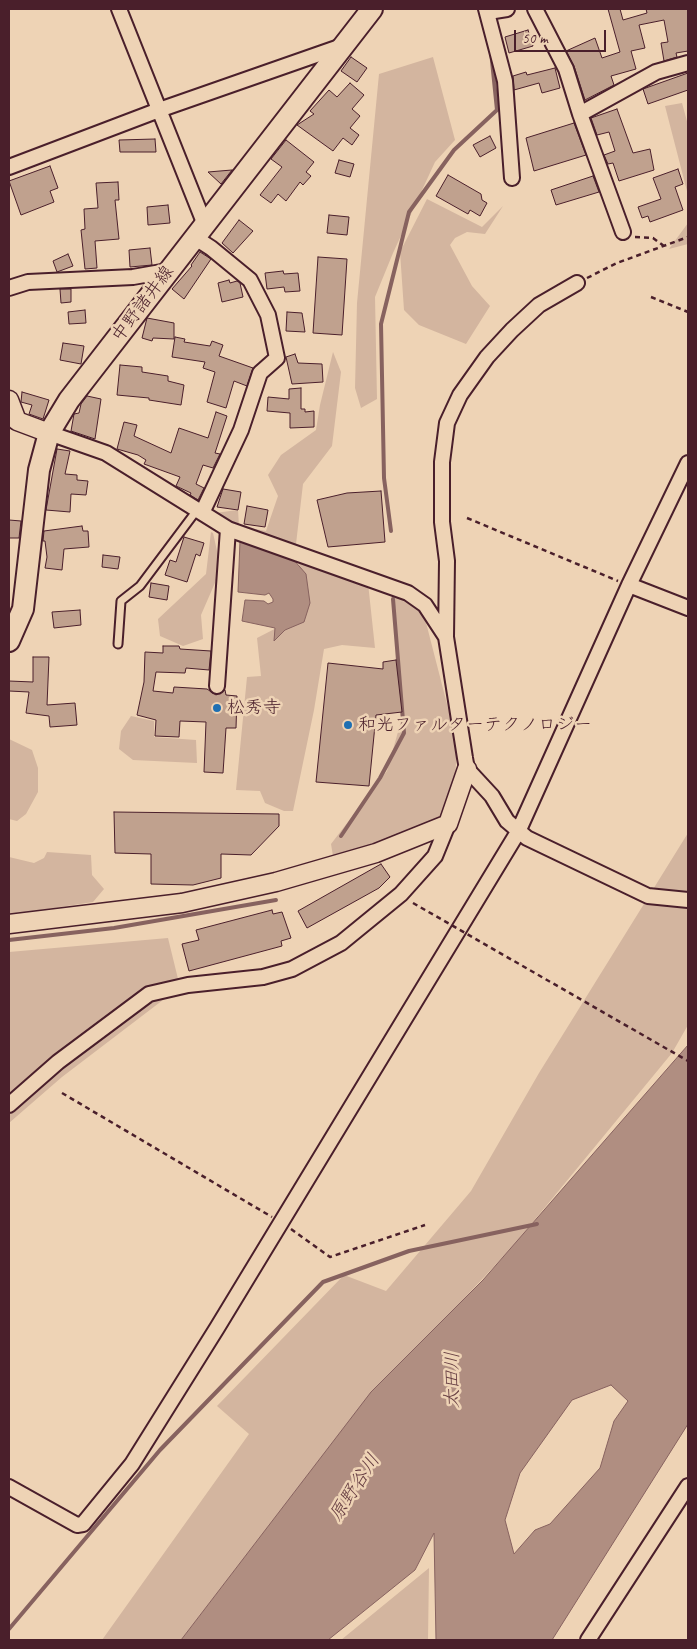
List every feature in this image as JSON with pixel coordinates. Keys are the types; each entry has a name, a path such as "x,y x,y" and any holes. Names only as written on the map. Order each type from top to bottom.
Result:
{"main road":[{"name":"中野諸井線","path":"10,636 24,609 38,479 49,434 69,400 167,271 372,9"}],"street":[{"path":"119,9 159,110 200,231 212,248 250,280 268,316 276,358 260,373 241,430 199,512"},
{"path":"507,9 487,10 505,81 512,178"},
{"path":"535,9 566,69 580,114 623,232"},
{"path":"9,167 159,110 343,46"},
{"path":"580,114 656,72 688,63"},
{"path":"9,288 28,282 133,277 167,271"},
{"path":"9,1105 58,1062 149,994 188,985 263,977 292,969 341,944 401,894 435,856 467,769 446,637 447,560 442,514 442,462 447,423 460,396 487,357 512,330 539,305 577,283"},
{"path":"9,400 13,419 49,434 106,453 228,529 408,593 425,605 446,637"},
{"path":"9,1487 77,1525 83,1524 132,1464 518,832 629,585 688,463"},
{"path":"217,686 228,529"},
{"path":"629,585 688,608"},
{"path":"467,769 492,796 507,821 518,832 551,851 648,896 688,900"},
{"path":"9,924 182,903 276,882 376,853 448,824"},
{"path":"588,1640 688,1486"}],"lane":[{"path":"118,644 121,601 140,586 199,512"}],"path":[{"path":"623,232 626,236 653,238 664,246"},
{"path":"577,283 617,263 688,237"},
{"path":"652,297 688,312"},
{"path":"466,518 629,585"},
{"path":"413,903 688,1061"},
{"path":"62,1093 281,1222 330,1257 425,1225"}],"shaded area":[{"path":"433,57 455,140 435,162 375,297 377,399 361,408 355,388 357,303 379,74"},
{"path":"682,103 688,125 688,195 665,106"},
{"path":"427,199 482,227 503,206 485,234 467,232 455,238 450,245 472,286 490,306 466,344 419,325 404,310 400,252"},
{"path":"688,223 688,244 669,249"},
{"path":"333,352 341,372 332,446 303,484 296,544 284,547 233,525 215,513 238,510 239,526 266,531 278,496 268,475 281,455 316,430"},
{"path":"211,532 213,533 221,569 201,615 203,639 183,646 160,636 158,619 206,574"},
{"path":"299,563 321,564 368,583 375,648 342,645 324,649 314,710 293,811 284,811 265,803 260,791 236,790 247,677 261,676 257,638 294,619 301,579"},
{"path":"394,593 422,607 457,743 455,782 445,818 434,825 333,856 331,844 387,771 403,714"},
{"path":"131,716 154,721 154,737 196,740 197,763 133,760 119,749 121,731"},
{"path":"9,739 32,750 38,768 38,792 26,814 17,821 9,819"},
{"path":"688,833 688,1025 672,1053 514,1245 347,1424 181,1640 102,1640 249,1434 217,1406 344,1275 386,1291 471,1191 539,1073"},
{"path":"47,852 91,855 92,875 104,889 93,902 9,915 9,857 34,863 44,858"},
{"path":"168,938 180,987 62,1077 9,1123 9,952"},
{"path":"429,1568 428,1640 341,1640"}],"water":[{"path":"240,541 293,559 306,574 310,603 304,622 285,630 274,641 275,628 242,621 245,600 264,601 268,604 273,602 273,599 269,593 265,595 238,592"},
{"path":"688,1045 688,1424 552,1640 436,1640 434,1533 415,1570 328,1640 181,1640 371,1392 483,1280","holes":["611,1385 628,1401 614,1421 600,1468 550,1524 535,1530 514,1554 505,1520 520,1473 572,1400"]}],"building":[{"path":"608,9 620,9 623,20 647,13 646,9 688,9 688,51 676,53 677,57 664,61 661,43 668,42 664,20 639,25 645,48 631,51 636,69 611,76 614,85 585,100 574,66 566,51 595,38 602,58 620,52"},
{"path":"528,30 533,46 509,53 505,37"},
{"path":"351,57 367,68 357,82 341,71"},
{"path":"555,68 560,88 542,93 539,83 514,90 513,76 526,72 527,75"},
{"path":"688,73 688,90 648,104 643,89"},
{"path":"350,83 364,95 352,109 360,116 350,128 359,135 352,145 343,138 333,151 297,125 314,114 310,111 329,90 337,97"},
{"path":"617,109 633,153 650,149 654,170 619,181 613,163 608,164 604,155 615,151 609,132 597,135 591,118"},
{"path":"574,123 586,155 534,171 526,138"},
{"path":"490,136 496,148 480,157 473,145"},
{"path":"155,139 156,152 120,152 119,140"},
{"path":"286,140 314,162 306,172 311,176 303,185 300,182 286,201 278,194 271,203 260,195 282,167 271,159"},
{"path":"339,160 354,164 350,177 335,173"},
{"path":"50,166 58,188 50,191 54,202 21,215 9,181"},
{"path":"678,169 683,184 675,187 683,210 650,222 648,216 642,218 638,207 661,199 653,178"},
{"path":"232,170 221,184 208,172"},
{"path":"448,175 481,194 482,200 487,203 480,216 470,210 468,214 436,196"},
{"path":"593,176 599,192 556,205 551,190"},
{"path":"118,182 119,200 115,200 119,239 95,241 97,268 85,269 81,230 85,229 84,209 98,208 96,183"},
{"path":"168,205 170,223 148,225 147,207"},
{"path":"329,215 349,217 347,235 327,233"},
{"path":"239,220 253,231 233,253 222,243"},
{"path":"150,248 152,265 130,267 129,250"},
{"path":"200,252 211,259 184,299 172,289 192,266"},
{"path":"68,254 73,266 57,272 53,261"},
{"path":"318,257 347,259 342,335 313,333"},
{"path":"283,271 284,274 298,273 300,291 285,292 284,287 267,289 265,273"},
{"path":"229,280 230,283 237,281 240,283 243,297 222,302 218,283"},
{"path":"60,289 71,289 71,302 61,303"},
{"path":"85,310 86,323 69,324 68,312"},
{"path":"287,312 302,313 305,332 286,331"},
{"path":"147,318 174,323 174,339 153,338 152,341 142,338"},
{"path":"175,337 185,339 184,342 210,346 212,341 223,345 219,356 253,368 247,386 234,381 226,408 207,402 215,372 203,368 205,362 172,357"},
{"path":"63,343 84,346 81,364 60,360"},
{"path":"295,354 298,363 322,364 323,382 292,384 286,357"},
{"path":"120,365 142,367 142,372 168,376 168,381 184,385 181,405 149,400 149,398 117,395"},
{"path":"301,388 301,409 305,409 305,412 314,411 314,427 290,428 290,413 267,411 268,397 289,399 289,389"},
{"path":"22,392 49,400 43,419 29,414 32,405 21,402"},
{"path":"87,396 101,399 95,439 71,431 74,414 79,413 81,404"},
{"path":"216,412 227,416 215,453 220,454 213,468 203,465 196,484 204,488 198,500 190,495 191,493 176,486 180,477 144,464 146,460 138,455 117,449 124,422 137,425 134,436 171,453 179,428 208,438"},
{"path":"57,449 70,451 65,474 77,475 77,480 88,481 86,495 71,494 70,512 46,510"},
{"path":"223,489 241,492 238,510 217,507"},
{"path":"381,491 385,542 328,547 317,500 347,493"},
{"path":"247,506 268,510 265,527 244,524"},
{"path":"9,520 21,521 19,538 9,538"},
{"path":"82,526 83,531 88,531 89,547 64,549 62,570 45,568 47,557 45,541 43,541 44,531"},
{"path":"184,537 204,543 200,556 196,554 187,582 165,575 170,560 176,562"},
{"path":"103,555 120,557 118,569 102,567"},
{"path":"151,583 169,586 167,600 149,597"},
{"path":"80,610 81,625 54,628 52,612"},
{"name":"松秀寺","path":"163,646 179,646 180,649 211,651 209,670 186,668 185,673 156,672 153,691 173,693 174,687 207,689 216,695 225,690 226,695 237,696 236,728 226,728 223,773 204,772 206,722 180,721 179,737 155,736 156,720 137,715 144,682 145,652 163,653"},
{"path":"33,657 49,657 47,705 75,703 77,725 50,727 49,716 26,713 29,692 9,691 9,681 33,682"},
{"name":"和光ファルターテクノロジー","path":"396,660 402,712 376,715 369,786 316,782 328,663 383,669 383,662"},
{"path":"114,812 279,814 279,826 251,855 221,854 221,878 193,885 151,884 151,854 115,853"},
{"path":"381,864 390,877 379,888 307,928 298,911"},
{"path":"272,910 273,914 282,912 291,938 281,941 282,946 189,971 182,944 199,940 196,930"}],"waterway":[{"path":"391,531 384,478 381,324 409,212 454,150 497,110 491,51"},
{"path":"341,836 380,778 404,733 393,599"},
{"path":"9,940 114,928 276,900"},
{"path":"9,1629 160,1450 323,1282 409,1251 537,1224"}],"place":[{"name":"松秀寺","path":"217,708"},
{"name":"和光ファルターテクノロジー","path":"348,725"}],"water label":[{"name":"太田川","path":"453,1380"},
{"name":"原野谷川","path":"355,1488"}]}
